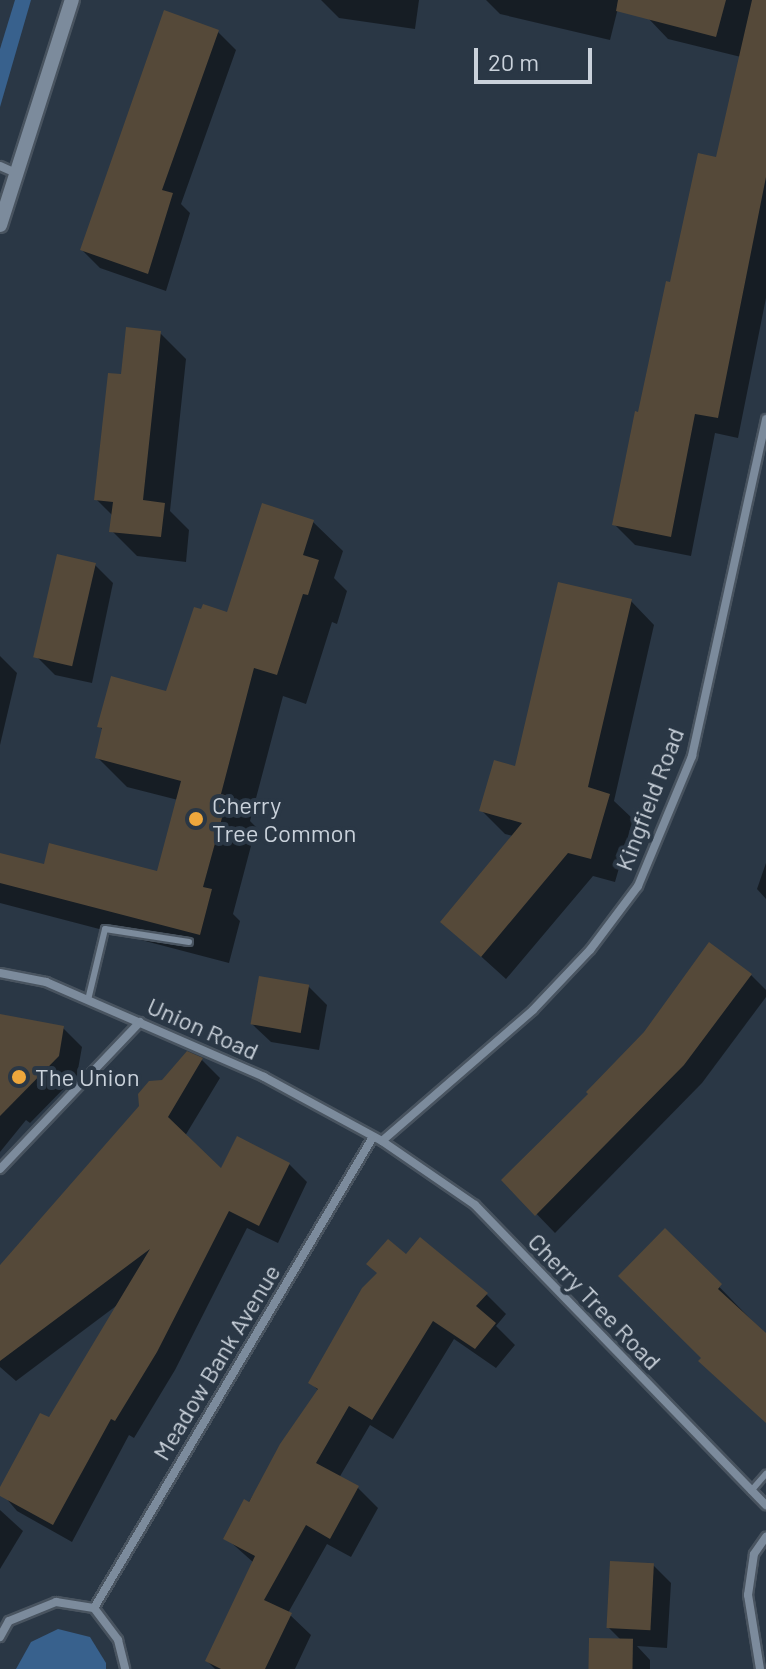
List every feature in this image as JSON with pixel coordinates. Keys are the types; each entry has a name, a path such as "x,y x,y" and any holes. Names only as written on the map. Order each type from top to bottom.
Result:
{"street":[{"path":"0,225 72,0"},
{"path":"0,166 16,173"},
{"name":"Kingfield Road","path":"377,1139 533,1010 590,950 638,886 692,756 766,419"},
{"name":"Union Road","path":"0,973 46,982 140,1022 264,1077 377,1139"},
{"path":"0,1169 140,1022"},
{"name":"Cherry Tree Road","path":"377,1139 475,1205 766,1505"},
{"name":"Meadow Bank Avenue","path":"94,1608 377,1139"},
{"path":"760,1669 748,1595 754,1554 766,1537"},
{"path":"0,1637 9,1621 56,1602 94,1608 118,1640 125,1669"}],"lane":[{"path":"88,1000 105,929 189,942"},
{"path":"751,1491 766,1474"}],"shaded area":[{"path":"15,0 31,0 0,107 0,49"},
{"path":"58,1629 90,1637 106,1663 106,1669 16,1669 31,1642"}],"building":[{"path":"618,0 726,0 716,37 616,11"},
{"path":"752,0 766,0 766,177 718,418 695,414 671,537 612,525 635,411 638,412 666,281 670,282 698,153 716,157"},
{"path":"164,10 219,30 162,190 173,193 148,274 80,250"},
{"path":"126,327 161,331 143,500 165,503 161,537 109,532 113,502 94,500 108,373 121,374"},
{"path":"262,503 314,520 303,555 319,560 308,595 303,594 277,675 254,668 221,794 228,796 203,887 212,889 200,935 0,883 0,853 44,864 49,843 157,871 181,781 95,758 102,728 97,727 111,676 166,691 194,607 201,609 203,604 227,612"},
{"path":"57,554 96,563 72,666 33,657"},
{"path":"558,582 632,599 588,787 610,794 591,859 568,853 481,957 440,922 522,823 479,811 494,760 515,766"},
{"path":"709,942 752,974 684,1065 535,1216 501,1180 588,1094 586,1092 644,1032"},
{"path":"259,976 309,985 301,1033 250,1024"},
{"name":"The Union","path":"0,1014 64,1026 59,1056 0,1116"},
{"path":"187,1051 203,1058 168,1117 221,1168 237,1136 290,1163 259,1226 229,1211 157,1352 115,1421 111,1419 53,1525 0,1496 0,1487 40,1413 49,1417 150,1249 0,1361 0,1265 139,1106 138,1094 149,1081 162,1080"},
{"path":"665,1228 722,1284 718,1289 766,1333 766,1423 698,1361 701,1358 618,1276"},
{"path":"420,1237 488,1293 476,1306 496,1323 475,1349 433,1321 372,1420 349,1406 316,1463 359,1486 330,1539 306,1525 264,1600 292,1613 265,1669 221,1669 205,1661 255,1556 223,1539 244,1499 249,1502 280,1444 318,1389 308,1383 362,1288 377,1273 366,1264 388,1239 406,1254"},
{"path":"610,1561 654,1563 650,1630 606,1628"},
{"path":"589,1638 633,1639 632,1669 588,1669"}],"place":[{"name":"Cherry Tree Common","path":"196,819"},
{"name":"The Union","path":"19,1077"}]}
